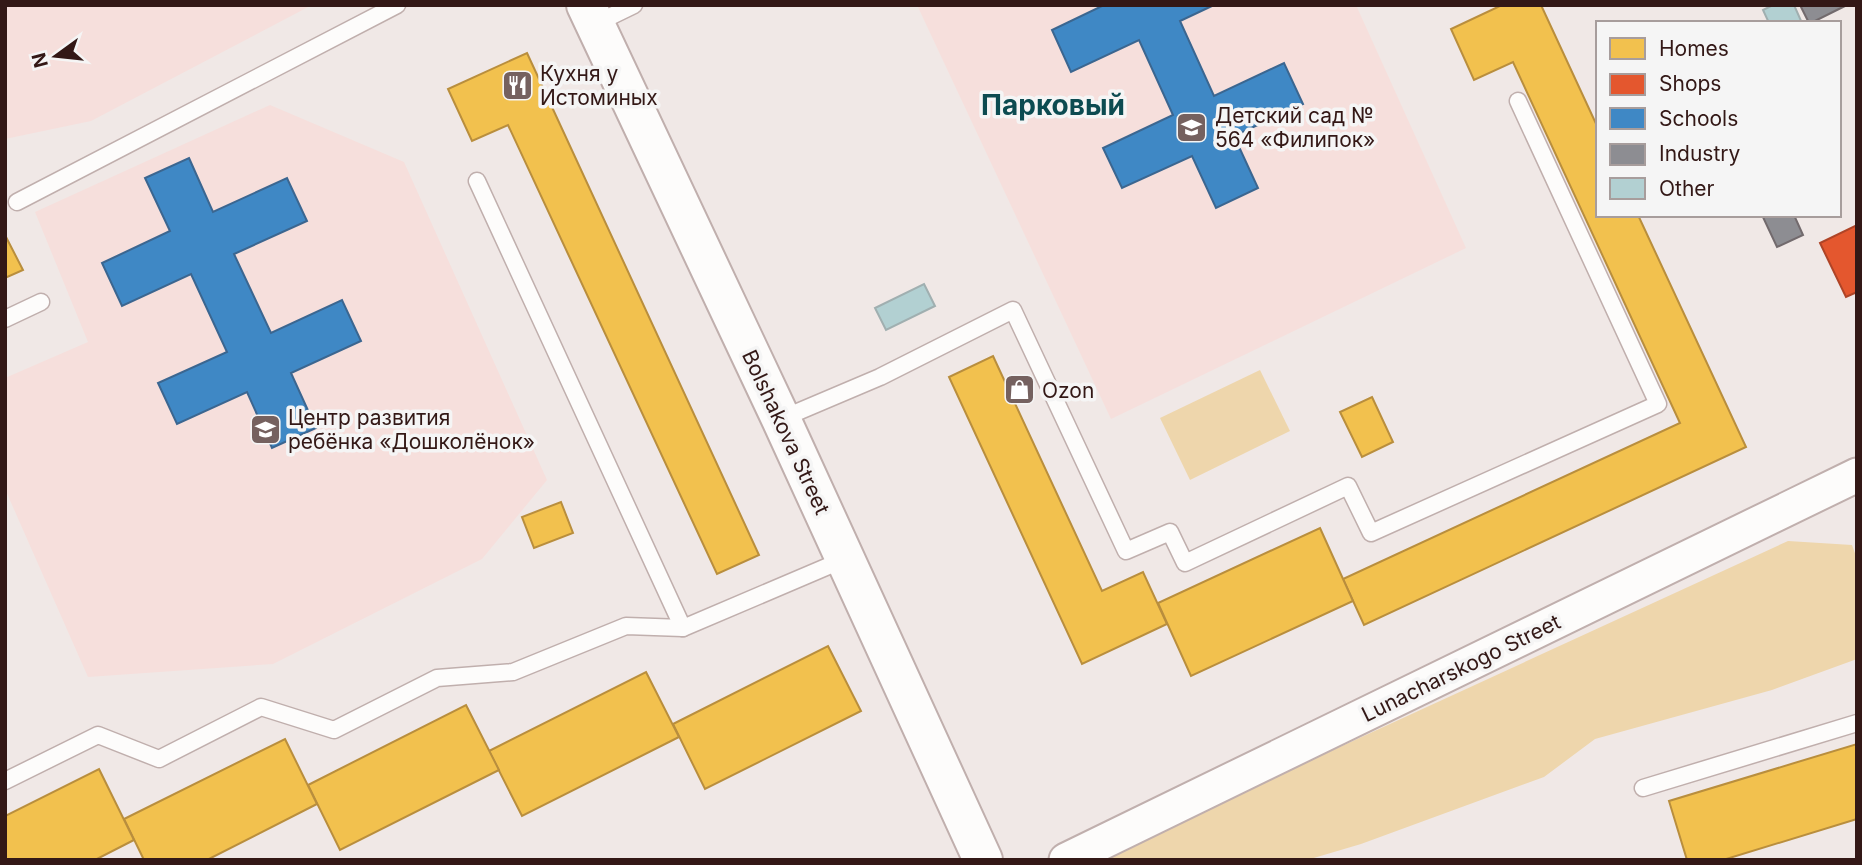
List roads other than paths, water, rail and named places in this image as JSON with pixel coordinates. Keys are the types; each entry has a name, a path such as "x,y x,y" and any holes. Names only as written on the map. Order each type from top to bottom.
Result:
{"street":[{"name":"Bolshakova Street","path":"591,14 781,419 983,860"},
{"name":"Lunacharskogo Street","path":"1066,860 1857,475"}],"lane":[{"path":"17,202 397,5"},
{"path":"591,14 635,5"},
{"path":"781,419 880,377 1013,310 1126,551 1170,532 1185,564 1348,486 1371,533 1658,404 1518,101"},
{"path":"477,181 683,628"},
{"path":"5,319 41,302"},
{"path":"5,781 97,735 159,759 261,707 334,730 437,678 513,672 626,626 683,628 845,559"},
{"path":"1643,788 1857,723"}],"place":[{"name":"Кухня у Истоминых","path":"517,85"},
{"name":"Детский сад № 564 «Филипок»","path":"1192,127"},
{"name":"Ozon","path":"1019,390"},
{"name":"Центр развития ребёнка «Дошколёнок»","path":"265,429"}],"district":[{"name":"Парковый","path":"1053,105"}]}
